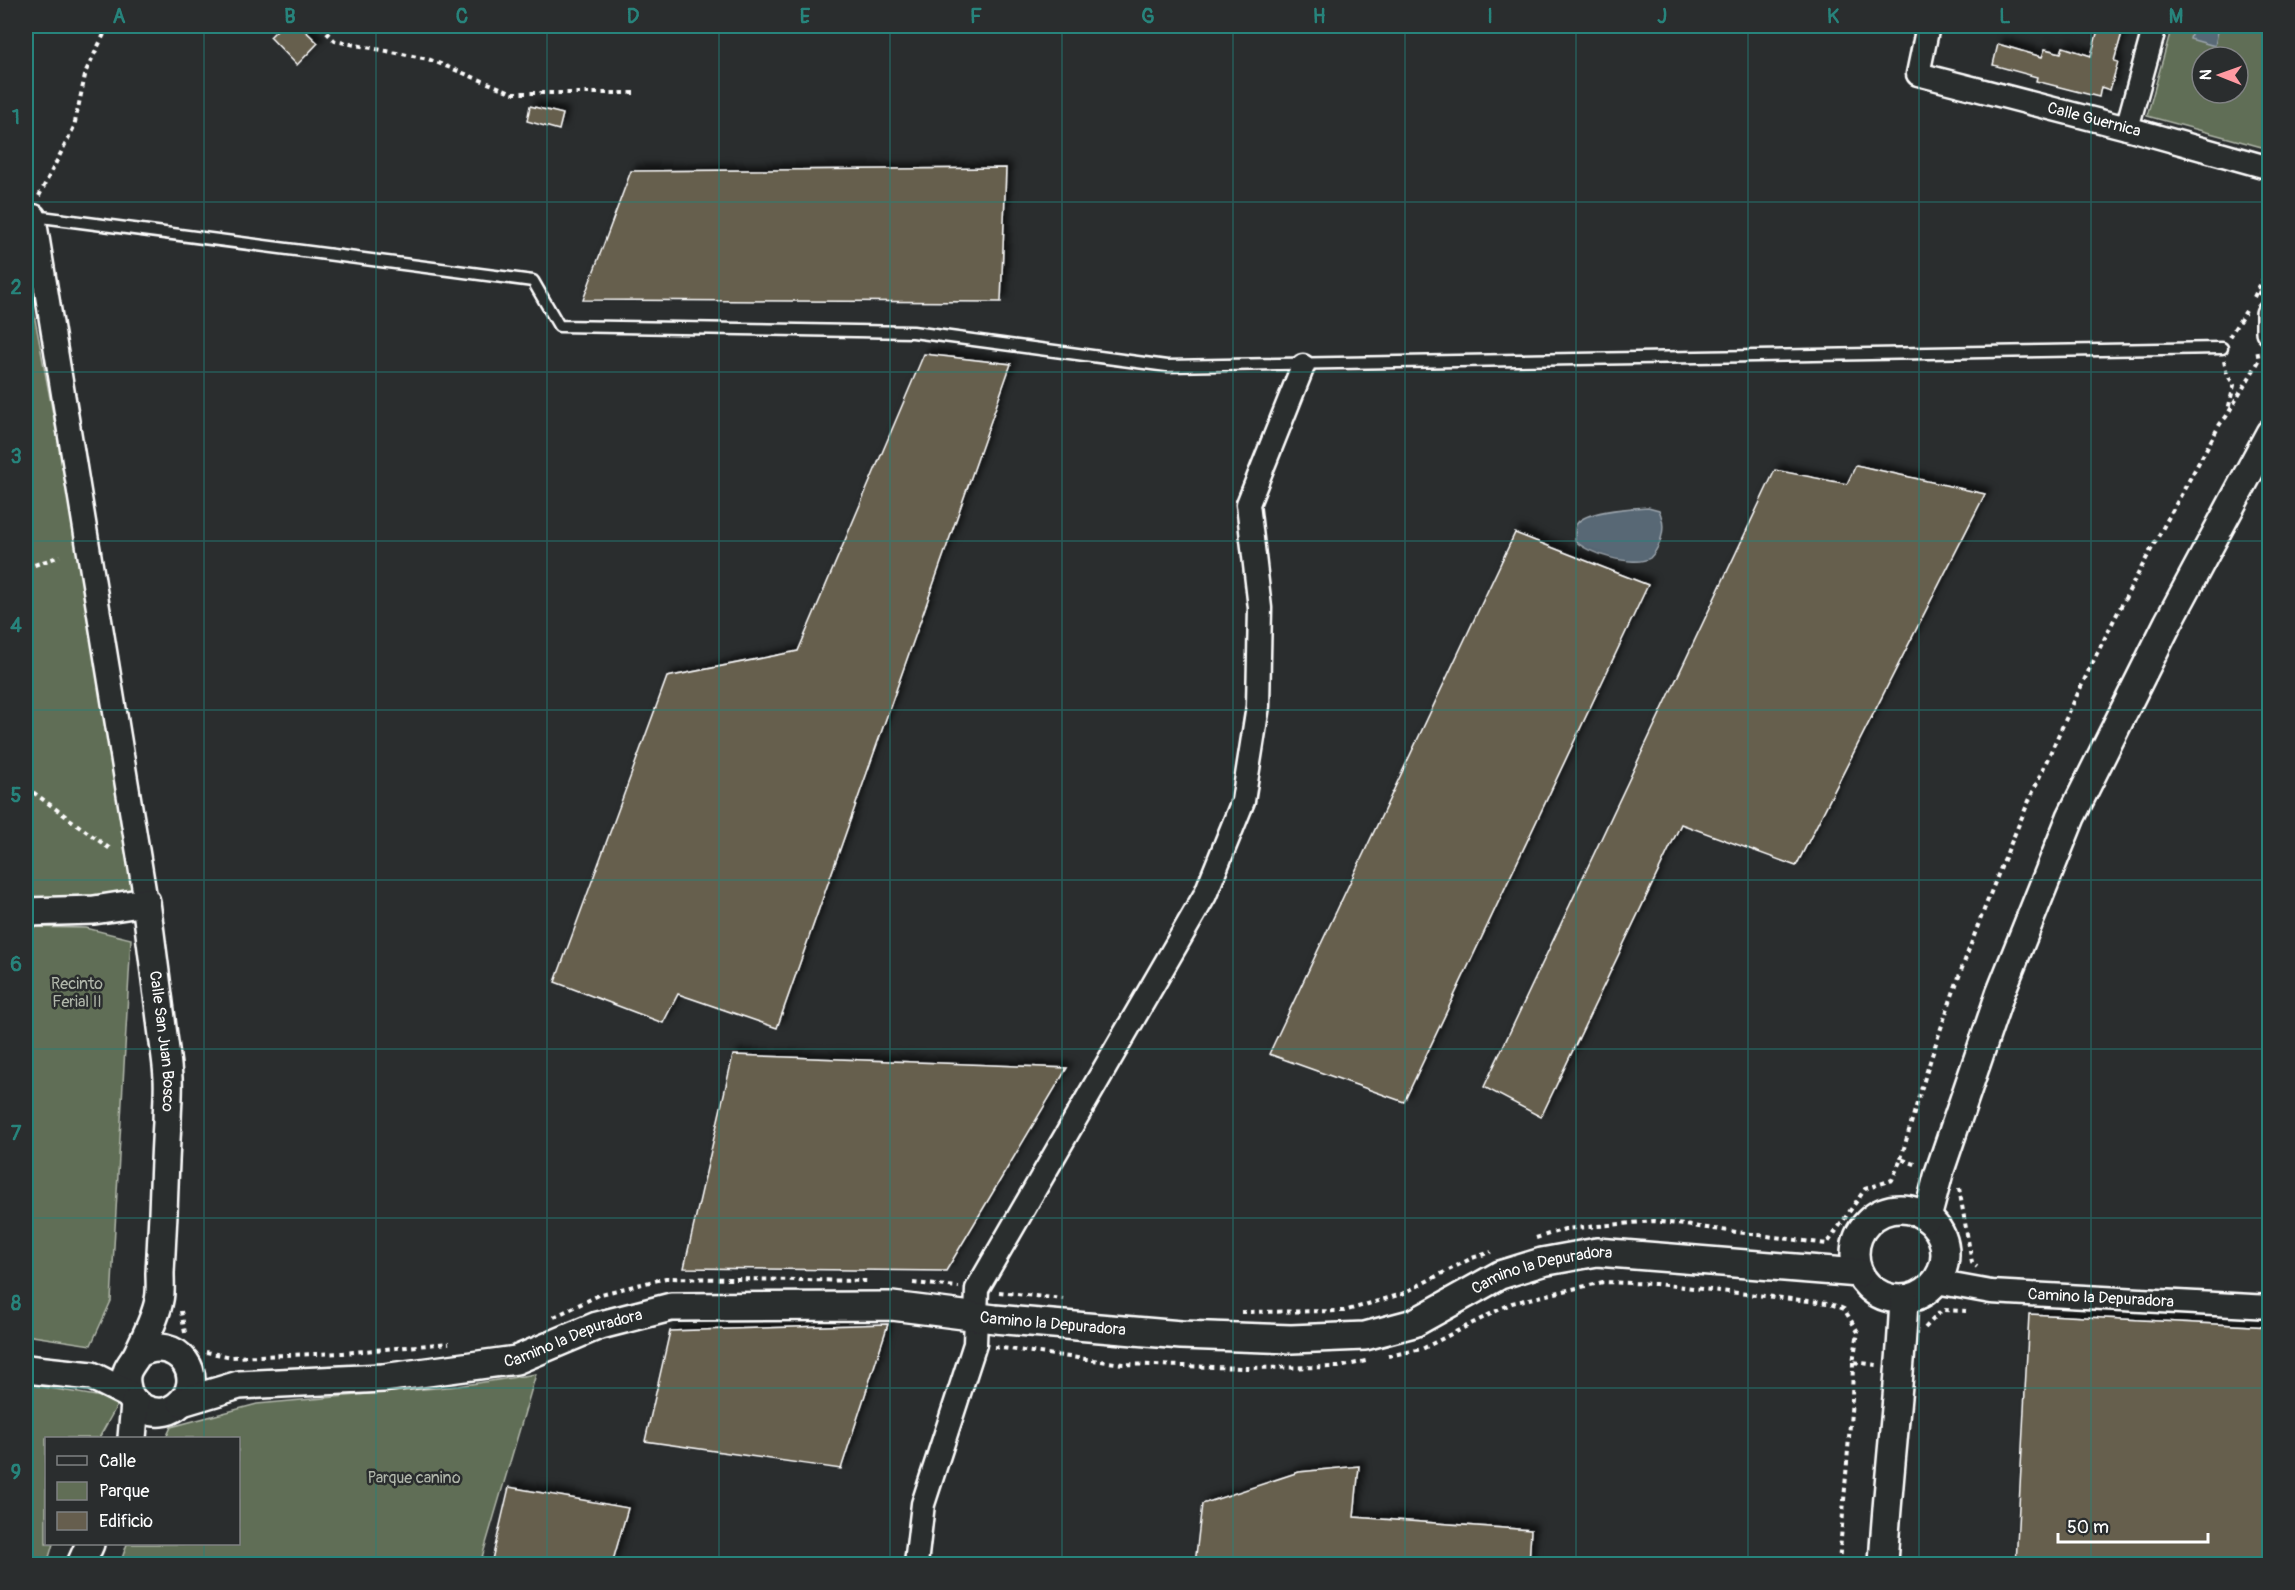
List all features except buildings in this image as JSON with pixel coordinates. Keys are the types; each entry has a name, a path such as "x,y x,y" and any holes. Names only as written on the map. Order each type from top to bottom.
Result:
{"street":[{"name":"Calle Guernica","path":"1928,26 1918,74 2270,168"},
{"path":"2127,128 2155,26"},
{"path":"26,912 94,910 146,902 34,216"},
{"path":"2263,307 2263,338"},
{"path":"916,1564 923,1504 975,1344 977,1289 1205,895 1243,801 1258,706 1260,608 1248,504 1303,366"},
{"path":"1927,1218 1939,1173 2000,993 2071,817 2168,623 2270,433"},
{"name":"Calle San Juan Bosco","path":"134,1358 159,1301 169,1079 146,902"},
{"path":"1890,1210 1910,1210 1927,1218 1940,1231 1945,1248 1944,1266 1936,1282 1927,1291 1904,1299 1882,1296 1872,1290 1859,1273 1855,1253 1860,1234 1872,1219 1890,1210"},
{"name":"Camino la Depuradora","path":"173,1407 239,1385 383,1378 516,1360 597,1326 671,1307 892,1306 1181,1335 1291,1339 1365,1336 1414,1323 1500,1275 1542,1262 1597,1252 1859,1273"},
{"name":"Camino la Depuradora","path":"1936,1282 1982,1291 2270,1307"},
{"path":"1883,1564 1886,1501 1901,1367 1904,1299"},
{"name":"Calle San Juan Bosco","path":"159,1301 182,1358"},
{"path":"92,1376 134,1358 147,1348 169,1348 182,1358 190,1372 191,1382 188,1393 143,1437"},
{"path":"132,1437 131,1398 126,1383 126,1372 134,1358"},
{"name":"Camino la Depuradora","path":"182,1358 239,1385"},
{"path":"26,1369 92,1376 131,1398 143,1409 153,1412 173,1407"},
{"path":"81,1564 90,1545"}],"lane":[{"path":"34,216 533,281 559,326 913,332 1167,366 1303,366 2222,348"}],"path":[{"path":"34,216 34,204 74,127 86,71 108,26"},
{"path":"320,26 335,41 428,59 513,93 634,93"},
{"path":"2263,307 2270,271"},
{"path":"1811,1241 1827,1244 1865,1189 1892,1180 1901,1159 1949,1005 2017,827 2080,688 2220,424 2259,361 2263,338"},
{"path":"2222,348 2227,374 2234,385 2226,417"},
{"path":"26,568 60,556"},
{"path":"26,787 113,851"},
{"path":"1901,1159 1958,1180 1972,1263 1985,1274 1979,1311 1942,1310 1923,1330"},
{"path":"1381,1358 1422,1349 1512,1303 1603,1282 1656,1284 1828,1304 1844,1309 1858,1332 1853,1362 1839,1564"},
{"path":"975,1344 1122,1364 1243,1368 1339,1367 1370,1360"},
{"path":"1853,1362 1901,1367"}],"green space":[{"path":"2172,26 2269,26 2269,149 2147,116"},
{"path":"26,272 146,902 26,912"},
{"name":"Recinto Ferial II","path":"26,927 86,928 131,939 111,1301 91,1345 26,1335"},
{"name":"Parque canino","path":"536,1374 480,1564 120,1564 127,1545 240,1545 240,1437 166,1437 171,1427 257,1404 458,1386"},
{"path":"26,1384 120,1400 100,1437 45,1437 45,1545 53,1545 47,1564 26,1564"}],"water":[{"path":"2193,26 2219,26 2215,45 2190,39"},
{"path":"1648,507 1659,510 1663,526 1660,542 1650,558 1633,561 1610,558 1588,550 1575,540 1576,525 1588,516 1609,511"}]}
